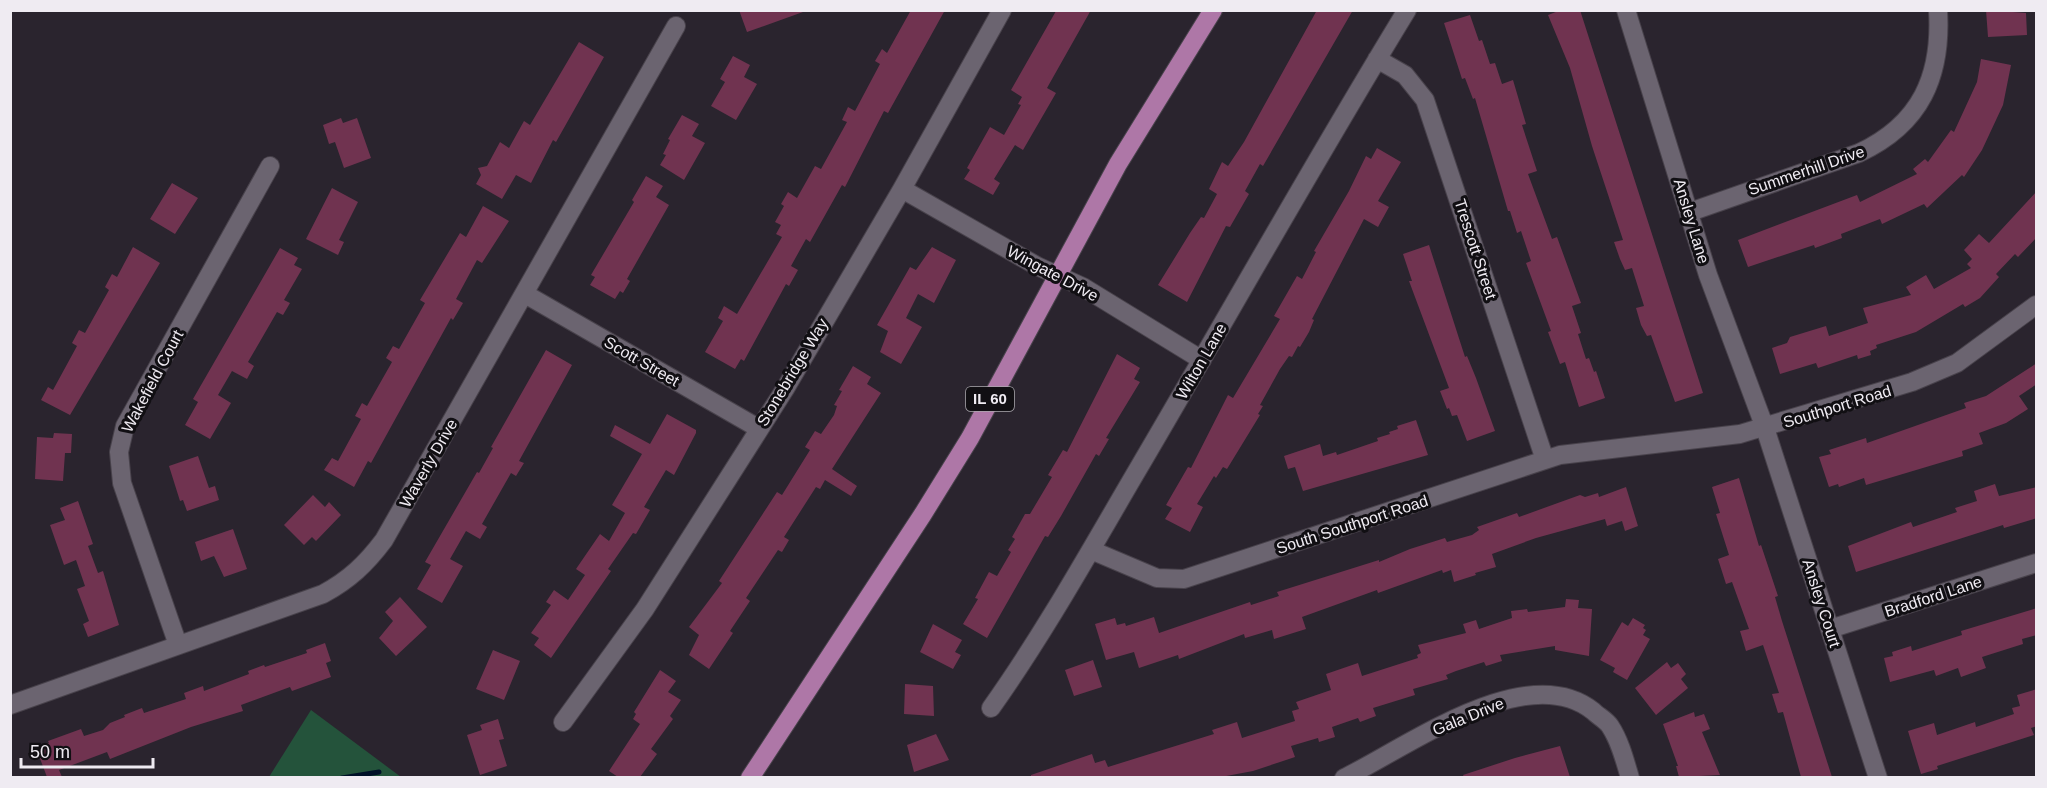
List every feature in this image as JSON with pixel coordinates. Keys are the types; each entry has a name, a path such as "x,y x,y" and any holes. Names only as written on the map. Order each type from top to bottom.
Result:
{"main road":[{"name":"IL 60","path":"750,777 929,505 970,438 1118,164 1213,10"}],"street":[{"name":"Stonebridge Way","path":"563,722 645,609 735,469 758,428 785,389 902,189 1002,10"},
{"name":"Wilton Lane","path":"991,708 1024,662 1091,550 1407,10"},
{"name":"Ansley Lane","path":"1626,10 1721,314 1765,428"},
{"name":"Summerhill Drive","path":"1690,212 1859,153 1896,130 1917,107 1932,78 1940,41 1938,10"},
{"name":"Waverly Drive","path":"10,705 323,594 345,583 366,564 384,540 676,26"},
{"name":"Trescott Street","path":"1377,59 1405,75 1425,100 1545,460"},
{"name":"Wakefield Court","path":"178,645 122,483 119,452 125,426 270,166"},
{"name":"Wingate Drive","path":"902,189 1059,276 1083,286 1133,320 1202,360"},
{"name":"Scott Street","path":"525,294 758,428"},
{"name":"Southport Road","path":"1616,449 1740,434 1912,382 1957,363 2037,305"},
{"name":"Ansley Court","path":"1765,428 1878,777"},
{"name":"South Southport Road","path":"1091,550 1157,578 1184,579 1545,460 1616,449"},
{"name":"Bradford Lane","path":"1830,629 2037,563"},
{"name":"Gala Drive","path":"1344,777 1421,736 1493,704 1538,695 1558,695 1586,706 1609,725 1630,777"}],"green space":[{"path":"311,710 401,777 269,777"}],"building":[{"path":"739,10 802,10 803,12 747,32"},
{"path":"911,10 945,10 888,113 884,111 845,187 842,185 810,242 806,239 791,266 798,270 789,286 786,284 744,361 741,359 735,369 705,352 723,321 718,318 724,306 737,314 782,237 776,234 781,225 775,222 784,206 781,204 788,192 797,198 815,166 821,169 847,122 842,120 848,107 855,111 880,64 875,61 882,49 887,53"},
{"path":"1091,10 1047,88 1056,93 1023,150 1015,145 994,179 1000,183 993,195 964,179 970,170 967,168 990,127 1004,135 1021,105 1018,104 1022,97 1011,90 1056,11"},
{"path":"1317,10 1353,10 1263,166 1260,164 1245,191 1249,194 1230,227 1226,226 1187,302 1158,285 1190,233 1201,217 1204,218 1217,194 1209,189 1222,162 1228,166 1244,142"},
{"path":"1561,10 1580,10 1703,393 1675,402 1651,335 1647,336 1641,325 1636,308 1644,306 1632,268 1625,270 1614,242 1623,240 1592,146 1570,68 1548,15"},
{"path":"1986,10 2026,13 2027,35 1988,37"},
{"path":"1470,15 1479,41 1482,40 1490,64 1495,63 1502,84 1513,80 1526,124 1522,125 1537,171 1528,174 1552,239 1557,237 1581,303 1572,306 1581,333 1578,334 1586,359 1589,358 1594,372 1596,371 1605,398 1579,407 1565,362 1560,364 1548,332 1551,331 1526,263 1531,261 1521,231 1517,233 1510,211 1508,211 1475,98 1473,99 1465,78 1462,79 1444,23"},
{"path":"579,42 604,57 556,142 553,140 531,183 516,175 502,199 476,184 481,175 478,168 487,166 500,142 509,148 524,121 530,125"},
{"path":"733,56 750,65 744,77 757,84 736,120 711,106 725,82 720,79"},
{"path":"1981,59 2011,65 2003,105 1982,150 1964,177 1962,175 1927,208 1924,204 1882,224 1880,219 1841,234 1842,238 1815,248 1814,245 1748,267 1738,240 1857,195 1860,202 1917,174 1913,169 1925,159 1928,162 1951,130 1954,132 1977,82"},
{"path":"682,115 699,124 692,136 705,143 684,180 660,165 666,155 663,154 670,140 668,139"},
{"path":"341,118 343,123 357,118 371,158 344,168 335,142 329,144 323,125"},
{"path":"1377,148 1401,162 1378,201 1389,207 1378,227 1364,219 1312,319 1314,320 1309,332 1300,347 1298,346 1292,357 1289,356 1280,369 1260,405 1263,406 1258,414 1260,415 1227,469 1223,467 1216,478 1214,476 1197,504 1203,507 1190,532 1165,519 1172,508 1166,505 1188,467 1191,468 1228,395 1233,398 1280,319 1274,316 1297,276 1302,279 1316,252 1314,251 1349,191 1366,156 1371,159"},
{"path":"646,176 663,186 656,197 669,205 627,279 630,281 623,293 620,291 615,299 590,285 595,277 591,275 634,202 632,200"},
{"path":"172,183 198,198 175,234 150,219"},
{"path":"332,188 358,202 339,240 344,242 338,255 306,239"},
{"path":"2037,191 2037,237 2018,257 2015,254 1996,274 1999,277 1980,298 1965,307 1963,304 1916,332 1876,345 1877,348 1870,351 1871,355 1858,359 1857,355 1818,368 1816,363 1780,374 1772,348 1787,343 1790,337 1826,326 1829,336 1868,323 1863,308 1911,295 1906,287 1926,275 1934,289 1971,268 1967,264 1972,259 1964,250 1979,234 1989,243"},
{"path":"483,206 509,221 482,263 477,260 456,299 463,303 453,320 451,318 371,463 368,461 354,487 324,470 332,458 338,461 361,419 355,416 362,403 367,406 392,362 386,358 393,346 399,349 425,303 420,300 460,233 466,237"},
{"path":"1429,245 1465,357 1467,356 1476,378 1495,431 1467,441 1457,415 1452,416 1449,408 1447,409 1440,391 1449,388 1409,281 1412,281 1403,254"},
{"path":"133,247 160,263 70,415 41,400 48,387 53,390 77,346 72,343 79,330 85,333 109,290 105,287 112,274 117,277"},
{"path":"932,247 956,260 934,303 918,294 906,318 922,327 901,364 880,352 888,331 877,325 910,267 916,270"},
{"path":"280,248 298,258 294,265 302,269 284,300 290,303 283,315 277,312 248,362 254,366 247,379 232,371 218,395 231,403 210,439 185,425 198,402 193,399"},
{"path":"546,350 572,365 519,461 524,463 516,476 511,473 482,524 487,527 480,539 466,531 450,559 463,566 442,603 417,589 431,565 425,562 477,472 479,473 493,448 491,447"},
{"path":"1117,354 1140,368 1134,379 1140,382 1106,438 1109,439 1099,456 1096,454 1048,537 1045,536 987,638 963,624 978,599 975,598 989,572 997,576 1011,552 1008,550 1015,539 1012,537 1025,514 1030,514 1052,477 1048,475 1063,450 1067,452"},
{"path":"2037,363 2037,384 2019,396 2028,409 2006,423 1979,433 1983,444 1962,451 1963,456 1866,485 1864,478 1839,487 1838,484 1829,487 1819,457 1831,454 1829,450 1866,438 1867,443 1966,408 1964,403 1986,396"},
{"path":"853,366 871,377 867,384 881,393 832,469 857,486 851,496 825,480 820,489 816,487 784,537 789,540 782,552 778,550 746,598 750,601 730,631 733,633 709,669 689,655 699,635 689,627 722,583 719,581 777,492 782,495 810,450 805,447 815,431 821,434 834,415 837,406 834,405 842,391 839,390"},
{"path":"667,414 696,430 696,433 674,475 666,470 644,507 650,510 636,534 633,533 608,569 611,571 551,658 534,645 539,638 531,633 551,605 546,602 554,590 568,600 585,575 576,569 600,534 609,541 625,513 612,505 642,454 610,436 615,425 650,444"},
{"path":"1416,420 1428,455 1303,491 1295,467 1288,469 1284,456 1320,444 1323,456 1336,452 1337,455 1378,441 1377,438 1398,429 1397,426"},
{"path":"54,433 72,434 71,453 65,453 63,481 35,479 37,437 53,438"},
{"path":"198,456 209,488 215,486 219,500 187,511 183,500 180,501 169,466"},
{"path":"1739,478 1759,546 1761,545 1778,596 1775,597 1782,621 1832,777 1801,777 1783,712 1778,713 1772,694 1779,693 1763,645 1746,651 1740,631 1749,629 1732,582 1726,584 1718,559 1729,555 1716,514 1720,513 1712,487"},
{"path":"1995,484 1999,496 2037,487 2037,518 2004,528 2003,525 1856,572 1848,546 1911,522 1913,527 1957,512 1955,508 1977,501 1974,491"},
{"path":"1626,487 1638,526 1625,531 1622,521 1607,526 1605,519 1536,538 1492,554 1496,567 1475,573 1476,575 1454,582 1451,570 1443,573 1442,570 1378,593 1377,590 1302,617 1306,629 1274,639 1272,630 1245,638 1244,634 1179,659 1178,655 1139,668 1134,652 1106,660 1095,624 1115,618 1117,625 1125,623 1126,626 1154,617 1159,633 1250,602 1251,605 1279,596 1277,592 1379,560 1379,562 1445,538 1447,542 1472,535 1479,530 1477,527 1517,513 1519,517 1580,495 1585,497 1598,493 1599,497"},
{"path":"313,495 325,507 329,502 341,515 316,541 312,537 304,545 284,525"},
{"path":"78,501 93,544 88,546 98,573 103,571 119,625 88,637 83,624 89,621 77,589 85,586 76,560 64,565 50,525 65,520 60,508"},
{"path":"233,529 247,569 224,577 214,556 201,561 195,542"},
{"path":"400,597 427,627 396,656 379,638 393,621 385,612"},
{"path":"1566,599 1579,600 1578,608 1592,609 1589,656 1555,650 1555,646 1500,655 1502,661 1486,666 1484,662 1456,671 1446,675 1448,679 1413,689 1415,695 1373,708 1376,716 1360,722 1358,718 1332,727 1335,737 1319,742 1318,738 1291,746 1295,757 1253,771 1221,777 1031,777 1031,775 1092,754 1095,763 1105,760 1108,767 1214,734 1212,730 1237,722 1242,738 1295,721 1292,711 1299,709 1296,702 1331,690 1326,674 1358,663 1362,676 1418,658 1417,655 1421,653 1418,645 1466,633 1463,624 1476,620 1479,629 1512,618 1511,611 1527,609 1528,612 1565,607"},
{"path":"2037,608 2037,635 2022,639 2023,644 1982,657 1986,668 1961,677 1958,668 1936,676 1934,670 1890,682 1884,658 1893,656 1892,652 1911,646 1912,651 1962,635 1961,631"},
{"path":"1633,618 1645,625 1643,628 1646,630 1643,635 1650,639 1627,680 1613,672 1615,668 1600,660 1622,622 1628,626"},
{"path":"933,624 962,640 955,652 961,655 953,669 920,652"},
{"path":"325,643 331,661 326,663 331,677 292,691 290,687 241,705 243,711 191,727 110,759 107,752 59,770 62,777 47,777 36,748 49,743 48,741 81,729 84,736 103,730 110,723 125,717 124,715 142,708 144,713 186,699 184,693 203,686 204,691 249,674 248,671 264,665 265,667 307,653 306,650"},
{"path":"493,650 520,661 504,700 476,689"},
{"path":"1093,660 1102,687 1074,696 1065,670"},
{"path":"1667,662 1671,668 1678,663 1686,674 1681,679 1688,688 1656,715 1635,688"},
{"path":"660,670 676,681 668,692 681,700 670,716 673,719 651,749 657,754 640,777 618,777 609,771 640,724 633,719 636,714 634,712"},
{"path":"905,684 933,686 934,716 904,714"},
{"path":"2037,689 2037,726 2031,728 2034,735 1937,766 1938,769 1921,774 1908,731 1934,723 1937,735 1975,722 1976,727 2014,714 2012,708 2020,706 2017,695"},
{"path":"1694,712 1695,717 1704,714 1710,729 1702,732 1720,775 1679,777 1676,766 1678,766 1663,724"},
{"path":"498,719 504,739 499,740 507,766 480,775 467,735 482,730 480,725"},
{"path":"936,734 949,760 914,772 907,745"},
{"path":"1560,746 1570,777 1464,777 1463,775 1515,758"}],"waterway":[{"path":"342,778 379,772"}]}
